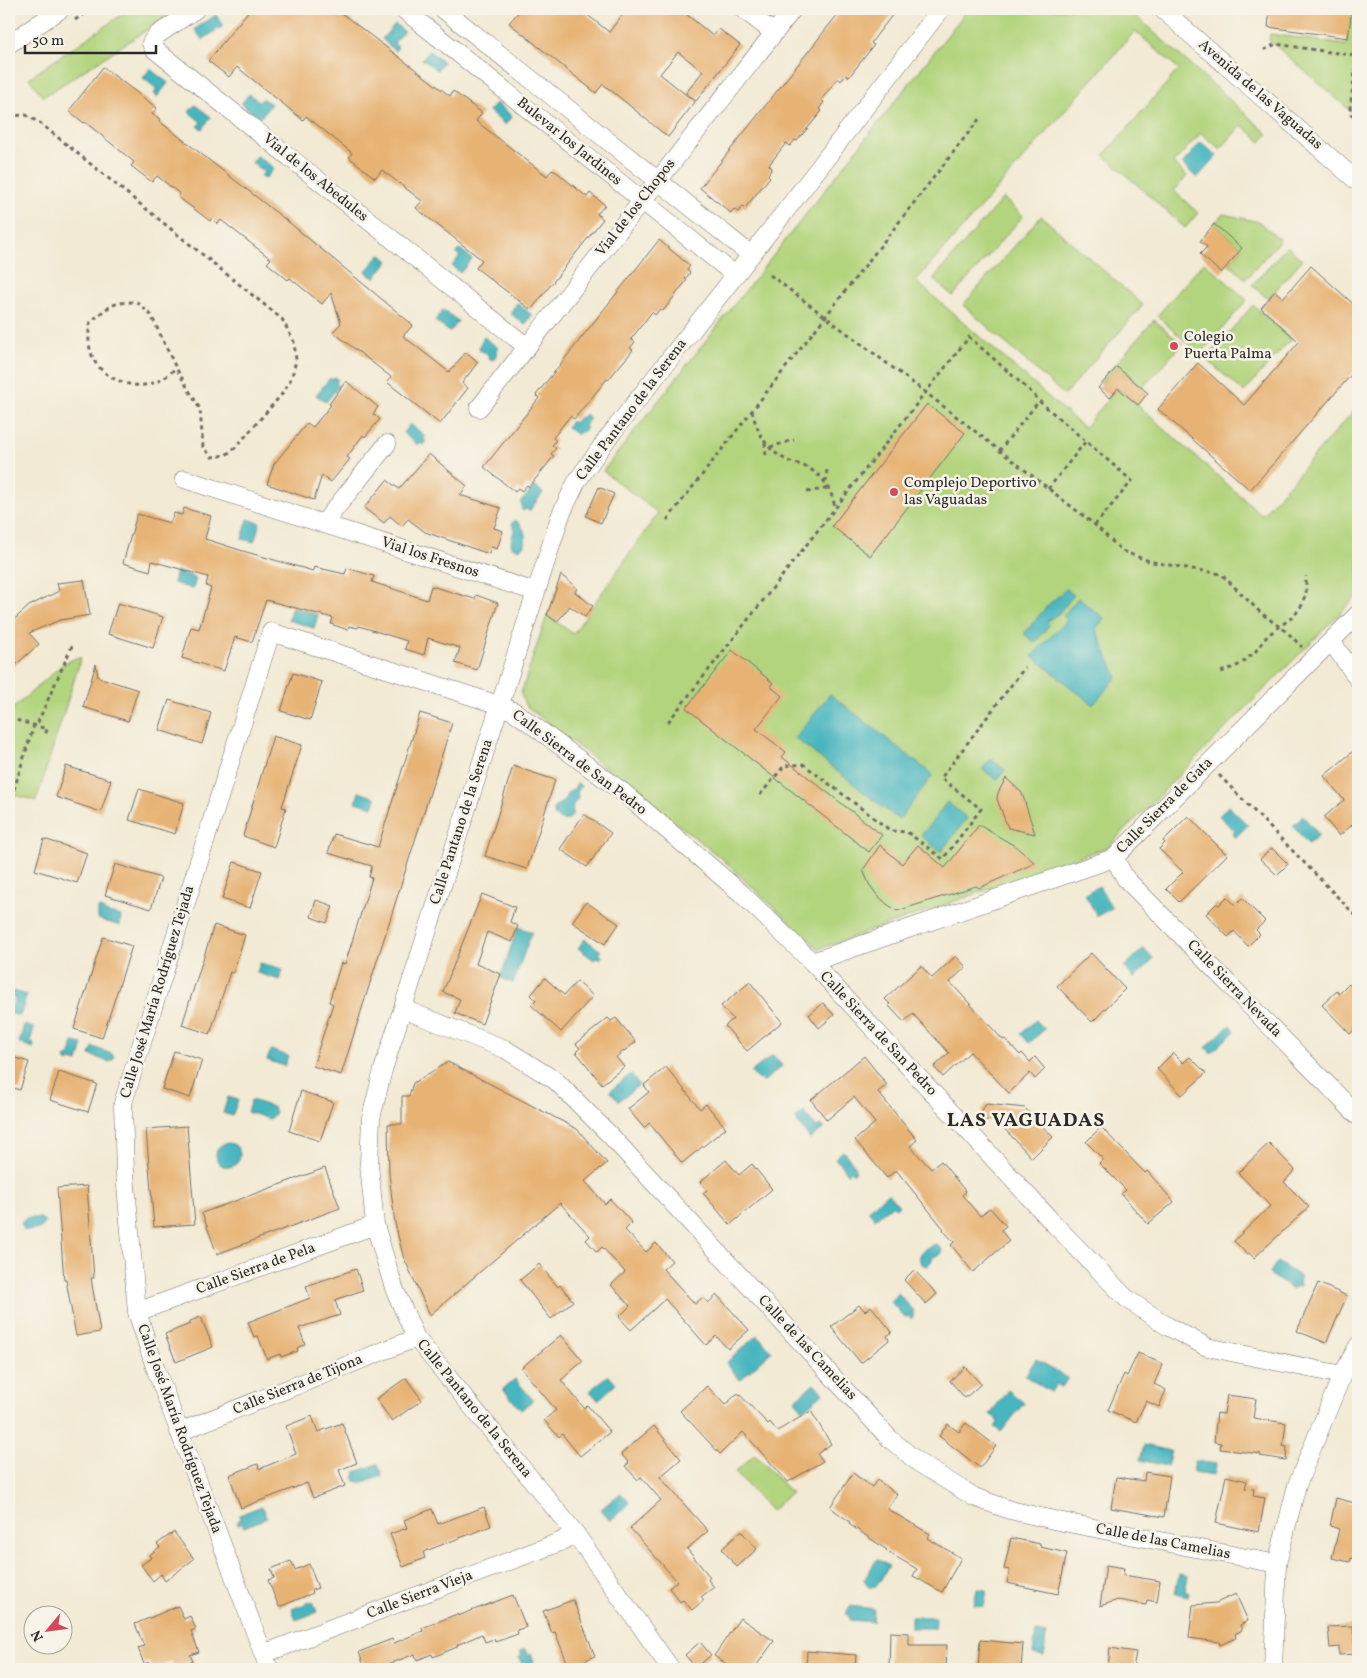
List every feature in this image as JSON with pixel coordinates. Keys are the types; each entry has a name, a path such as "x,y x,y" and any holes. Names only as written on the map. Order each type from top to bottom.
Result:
{"street":[{"path":"9,44 60,9"},
{"name":"Vial de los Abedules","path":"196,9 157,35 151,43 154,49 527,347"},
{"name":"Bulevar los Jardines","path":"403,9 735,275"},
{"name":"Bulevar los Jardines","path":"443,9 751,255"},
{"path":"743,9 774,33"},
{"name":"Vial de los Chopos","path":"479,408 793,9"},
{"name":"Calle Pantano de la Serena","path":"671,1669 575,1533 416,1338 394,1288 375,1225 369,1164 370,1118 383,1070 499,705 562,514 577,481 613,431 941,9"},
{"name":"Avenida de las Vaguadas","path":"1162,9 1358,182"},
{"path":"323,524 387,444"},
{"name":"Vial los Fresnos","path":"184,479 536,592"},
{"name":"Calle Sierra de Gata","path":"812,962 1114,858 1358,614"},
{"name":"Calle José María Rodríguez Tejada","path":"266,1662 155,1367 137,1312 125,1174 123,1103 271,632 499,705"},
{"path":"1331,640 1358,680"},
{"name":"Calle Sierra de San Pedro","path":"499,705 515,712 624,793 742,894 812,962 1055,1225 1126,1298 1167,1326 1207,1347 1342,1374"},
{"name":"Calle Sierra Nevada","path":"1114,858 1126,879 1358,1116"},
{"name":"Calle de las Camelias","path":"403,1010 505,1049 556,1081 609,1134 890,1439 919,1463 974,1497 1010,1510 1277,1564"},
{"name":"Calle Sierra de Pela","path":"137,1312 375,1225"},
{"name":"Calle Sierra de Tijona","path":"179,1432 416,1338"},
{"path":"1272,1669 1277,1564 1297,1485 1342,1374 1358,1346"},
{"name":"Calle Sierra Vieja","path":"266,1662 560,1542 575,1533"}],"path":[{"path":"1264,50 1276,44 1358,56"},
{"path":"1358,50 1350,108 1351,114 1358,118"},
{"path":"9,116 26,115 48,129 282,319 294,342 296,360 292,377 282,394 236,447 226,455 212,457 202,447 200,409 176,368 151,315 137,302 119,302 104,310 90,323 88,340 93,358 103,372 122,382 137,385 151,384 165,378 176,368"},
{"path":"667,520 980,118"},
{"path":"770,275 925,392 1095,526 1122,551 1152,562 1222,574 1261,613 1288,633 1313,658"},
{"path":"668,722 969,337 1030,390 1039,401 1132,481 1095,526"},
{"path":"1000,451 1039,401"},
{"path":"752,411 758,432 765,442 782,458 812,470 826,483 835,508"},
{"path":"770,447 794,440"},
{"path":"1048,489 1086,441"},
{"path":"765,442 766,459"},
{"path":"826,483 827,468"},
{"path":"807,492 829,488"},
{"path":"1221,672 1241,664 1256,652 1268,635 1294,616 1302,605 1306,592 1306,576"},
{"path":"9,806 34,725 38,722 72,646"},
{"path":"760,795 784,766 803,764 891,831 907,832 943,859 981,809 941,778 1025,667"},
{"path":"9,718 47,729 45,736"},
{"path":"1208,764 1358,918"}],"green space":[{"path":"130,9 179,9 43,97 29,78"},
{"name":"Complejo Deportivo las Vaguadas","path":"968,9 1128,9 1268,134 1261,142 1242,125 1220,149 1201,133 1173,163 1187,176 1174,191 1198,213 1185,228 1104,155 1179,69 1135,31 916,281 1084,428 1118,388 1262,515 1358,406 1358,595 1108,847 819,949 721,858 525,705 521,693 547,615 573,634 658,513 603,471"},
{"path":"1352,9 1358,9 1358,78 1353,113 1269,40 1270,34 1346,45"},
{"path":"1003,198 1023,216 953,296 933,279"},
{"path":"1223,214 1259,222 1280,240 1246,279 1229,264 1242,248 1214,224"},
{"path":"1041,216 1143,305 1064,395 963,305"},
{"path":"1287,246 1302,260 1268,299 1252,285"},
{"path":"1204,262 1247,300 1200,354 1157,316"},
{"path":"1253,305 1291,339 1244,392 1206,359"},
{"path":"1154,320 1182,344 1142,388 1117,367 1102,383 1100,382"},
{"path":"76,658 81,658 36,801 9,793 9,712 63,664"},
{"path":"755,1454 791,1493 771,1511 735,1472"}],"water":[{"path":"216,15 223,26 202,40 195,29"},
{"path":"395,24 404,31 394,43 398,47 395,51 382,39"},
{"path":"429,51 443,62 437,70 422,59"},
{"path":"150,69 168,83 157,97 154,94 157,89 143,78"},
{"path":"249,94 259,101 263,99 271,104 260,118 241,104"},
{"path":"496,103 512,116 505,125 489,111"},
{"path":"195,105 211,117 202,129 198,126 201,122 189,112"},
{"path":"1201,142 1217,156 1197,178 1182,164"},
{"path":"257,156 274,168 265,179 261,176 264,172 252,163"},
{"path":"460,249 472,259 460,273 452,266 460,256 456,253"},
{"path":"380,254 388,261 375,278 372,275 371,277 366,271"},
{"path":"517,303 532,315 525,325 510,313"},
{"path":"443,310 458,321 450,332 435,321"},
{"path":"484,337 498,348 495,358 492,360 486,352 479,349"},
{"path":"335,377 338,380 336,383 339,386 326,402 316,395 330,378 333,380"},
{"path":"585,414 590,418 584,426 586,428 577,435 567,427 571,421 574,423"},
{"path":"410,424 425,436 423,439 426,441 423,445 420,443 418,445 403,433"},
{"path":"535,486 543,493 529,511 526,509 523,511 520,503"},
{"path":"248,519 260,523 254,542 242,539"},
{"path":"514,521 520,524 525,535 525,545 518,549 512,547 511,542 514,530 512,523"},
{"path":"176,571 196,578 193,589 173,583"},
{"path":"1066,589 1074,595 1058,614 1047,621 1049,625 1035,643 1024,634 1047,606"},
{"path":"1078,598 1104,618 1096,629 1117,677 1093,705 1032,656 1067,620 1063,616"},
{"path":"292,607 318,615 314,628 288,620"},
{"path":"830,694 933,775 899,820 795,738"},
{"path":"991,759 1005,770 997,780 982,769"},
{"path":"577,783 581,786 577,793 578,799 573,805 572,816 566,820 559,819 555,816 555,807 562,802 567,793 573,790"},
{"path":"359,792 376,798 373,807 356,802"},
{"path":"947,802 967,818 941,852 921,836"},
{"path":"1228,806 1248,825 1235,838 1232,834 1235,831 1219,816"},
{"path":"1303,816 1319,835 1308,844 1293,826"},
{"path":"1099,886 1112,908 1097,916 1085,894"},
{"path":"98,908 103,909 107,913 121,916 120,926 98,919"},
{"path":"518,927 532,932 513,983 500,978"},
{"path":"585,939 601,951 599,954 602,956 600,959 597,957 594,960 578,948"},
{"path":"1144,948 1154,959 1134,978 1124,967"},
{"path":"260,963 283,969 280,980 257,973"},
{"path":"13,991 27,995 20,1016 10,1013 15,997 11,996"},
{"path":"1036,1020 1045,1029 1029,1043 1021,1034"},
{"path":"24,1025 34,1028 30,1042 34,1044 33,1048 19,1043"},
{"path":"1230,1025 1235,1031 1211,1053 1206,1047"},
{"path":"73,1042 83,1044 78,1062 71,1060 67,1062 65,1058 70,1055"},
{"path":"93,1047 112,1054 113,1060 109,1062 90,1055"},
{"path":"271,1050 288,1056 284,1066 267,1060"},
{"path":"773,1055 782,1066 763,1082 760,1078 758,1080 751,1072"},
{"path":"631,1074 639,1085 619,1101 610,1091"},
{"path":"228,1097 238,1100 232,1116 223,1113"},
{"path":"251,1100 273,1107 274,1115 270,1119 247,1112"},
{"path":"804,1112 817,1128 821,1125 824,1128 810,1139 795,1119"},
{"path":"228,1143 237,1146 240,1155 237,1164 228,1167 219,1164 216,1155 219,1146"},
{"path":"843,1151 856,1167 854,1169 856,1171 853,1174 850,1171 848,1174 835,1158"},
{"path":"888,1193 899,1206 895,1208 892,1205 875,1219 868,1210"},
{"path":"26,1218 41,1218 45,1223 39,1229 24,1230 21,1223"},
{"path":"937,1244 942,1249 941,1254 933,1257 927,1266 921,1264 919,1257 922,1252"},
{"path":"1277,1262 1301,1277 1299,1280 1300,1286 1295,1287 1293,1290 1269,1274"},
{"path":"898,1293 914,1311 911,1319 908,1316 905,1318 890,1301"},
{"path":"757,1335 772,1351 740,1380 726,1363"},
{"path":"1036,1359 1068,1378 1062,1387 1056,1384 1051,1392 1025,1376"},
{"path":"608,1375 616,1384 598,1400 590,1391"},
{"path":"515,1379 533,1400 521,1410 503,1389"},
{"path":"814,1383 823,1393 803,1410 795,1400"},
{"path":"1008,1390 1024,1403 1001,1432 995,1427 999,1421 990,1414"},
{"path":"1144,1445 1171,1451 1167,1466 1140,1460"},
{"path":"1195,1461 1216,1464 1214,1475 1193,1472"},
{"path":"378,1464 382,1476 360,1484 355,1481 355,1472"},
{"path":"621,1493 630,1503 610,1521 601,1509"},
{"path":"262,1506 267,1518 244,1527 242,1523 238,1525 239,1515"},
{"path":"877,1559 889,1566 876,1587 870,1588 864,1580"},
{"path":"1179,1574 1188,1576 1185,1591 1189,1593 1188,1597 1175,1594"},
{"path":"977,1589 987,1590 984,1607 974,1605"},
{"path":"313,1601 317,1612 296,1620 292,1609"},
{"path":"851,1606 874,1609 873,1622 850,1620 847,1611"},
{"path":"911,1617 936,1617 935,1628 911,1628"},
{"path":"1036,1632 1046,1634 1044,1656 1033,1654"},
{"path":"525,1649 527,1654 531,1653 536,1669 523,1669 519,1657 522,1656 520,1651"}],"building":[{"path":"250,9 336,9 450,96 453,91 482,113 476,121 547,176 553,169 587,197 590,193 605,205 597,214 603,219 531,310 476,268 482,260 416,208 422,201 382,170 375,178 349,157 352,153 306,116 303,120 237,67 229,77 208,61"},
{"path":"521,9 580,9 609,32 627,9 680,9 713,36 719,29 740,45 696,101 686,93 703,71 678,52 660,74 695,102 668,137 603,84 596,93 509,23"},
{"path":"842,9 897,9 871,43 874,45 849,77 846,75 841,81 838,78 821,100 824,102 819,109 822,111 797,141 795,140 790,146 786,143 769,165 772,168 768,175 770,177 745,208 743,206 738,212 734,209 731,213 700,188"},
{"path":"1270,9 1352,9 1348,38 1268,27"},
{"path":"103,67 157,108 152,114 160,119 159,121 291,224 413,325 403,336 449,372 466,352 478,362 462,383 468,388 440,424 387,382 391,377 333,332 341,323 331,293 322,304 290,278 288,280 267,263 271,259 221,220 218,224 212,218 210,221 178,197 180,194 157,176 152,182 131,166 134,162 69,111"},
{"path":"1214,224 1242,248 1221,273 1200,254 1207,247 1200,241"},
{"path":"659,240 690,266 687,270 690,273 685,279 687,280 663,311 660,309 655,315 652,312 631,339 635,342 630,348 633,350 574,419 570,416 553,438 556,441 552,445 556,448 551,454 554,456 529,487 527,485 522,491 518,488 515,492 484,467 539,398 536,395"},
{"path":"1311,266 1358,308 1358,367 1250,490 1158,409 1198,363 1244,405 1299,342 1261,308 1275,291 1283,298"},
{"path":"1117,367 1148,393 1138,405 1118,388 1110,398 1098,388"},
{"path":"346,381 378,407 373,414 380,419 365,437 363,435 347,457 350,459 331,482 322,475 314,500 267,484 274,464 307,423 313,427 331,405 329,404"},
{"path":"927,404 965,433 870,556 832,526"},
{"path":"429,454 467,486 460,495 501,508 494,528 503,531 497,549 491,547 489,554 425,532 408,519 402,526 390,516 384,523 364,508 387,480 399,489"},
{"path":"599,487 614,494 601,523 586,516"},
{"path":"184,508 211,516 205,539 243,551 313,571 314,567 345,574 347,568 374,576 372,582 427,600 431,586 475,599 476,595 498,603 477,670 455,663 460,648 428,638 424,655 405,649 407,641 359,626 358,628 349,626 348,630 331,624 333,618 266,600 252,642 235,637 224,671 182,658 191,627 199,629 211,588 206,586 208,577 152,561 150,571 123,563 137,514 170,523 174,513 182,515"},
{"path":"561,575 577,588 575,592 593,606 585,617 570,606 557,622 547,615"},
{"path":"84,580 90,615 60,620 29,633 39,644 9,671 9,624 29,606 59,591 57,583"},
{"path":"118,603 163,617 153,648 108,634"},
{"path":"732,650 773,683 770,686 782,696 756,729 786,752 782,757 882,835 869,852 686,708"},
{"path":"96,664 98,677 138,690 128,721 83,707"},
{"path":"293,673 322,682 310,720 281,711"},
{"path":"169,700 211,713 202,744 159,730"},
{"path":"420,713 452,723 341,1075 313,1066 333,1004 329,1002 341,963 345,964 372,878 369,877 372,866 328,853 334,834 378,847"},
{"path":"273,736 302,745 282,807 286,808 274,847 243,836"},
{"path":"1358,747 1358,820 1339,836 1324,817 1344,800 1324,776"},
{"path":"66,766 111,780 101,812 56,797"},
{"path":"513,766 555,780 527,869 485,856"},
{"path":"1006,778 1022,793 1035,834 1008,828 997,799"},
{"path":"139,789 184,803 175,834 129,820"},
{"path":"584,814 611,833 587,867 560,849"},
{"path":"1188,816 1227,855 1179,902 1166,889 1183,872 1159,849 1165,843 1163,841"},
{"path":"979,825 1015,846 1035,863 979,888 976,886 897,911 877,895 869,884 863,870 880,845 902,864 918,845 945,868"},
{"path":"44,839 87,853 77,883 35,870"},
{"path":"1272,848 1288,864 1277,875 1260,859"},
{"path":"234,862 262,871 250,908 222,899"},
{"path":"115,864 161,878 151,909 105,895"},
{"path":"482,894 515,907 510,922 518,926 512,942 487,932 476,964 501,974 482,1024 455,1013 460,999 443,992"},
{"path":"1227,897 1235,905 1242,898 1265,921 1256,930 1260,934 1248,946 1234,931 1228,937 1206,914"},
{"path":"316,900 333,906 327,923 311,917"},
{"path":"586,902 619,924 605,944 572,922"},
{"path":"214,925 245,935 233,973 230,972 210,1034 182,1025"},
{"path":"103,937 132,946 102,1038 74,1029"},
{"path":"1091,953 1125,989 1092,1022 1057,986"},
{"path":"956,956 966,967 950,982 1003,1040 1005,1039 1020,1055 1022,1053 1030,1062 1035,1057 1045,1069 1035,1079 1030,1073 1009,1093 970,1052 943,1077 934,1067 949,1053 913,1014 904,1022 888,1005 890,1004 885,999 921,966 932,978"},
{"path":"545,978 564,995 577,981 593,996 561,1032 531,1005 536,1000 531,995"},
{"path":"750,982 782,1022 747,1051 725,1026 733,1019 721,1006"},
{"path":"1349,984 1358,994 1358,1026 1350,1034 1322,1005 1337,991 1339,994"},
{"path":"823,1003 834,1015 819,1028 809,1015"},
{"path":"608,1018 611,1021 616,1018 636,1042 616,1057 624,1067 602,1084 576,1052 580,1048 576,1044"},
{"path":"174,1051 202,1060 190,1098 162,1089"},
{"path":"1173,1053 1183,1063 1190,1057 1206,1073 1182,1095 1157,1069"},
{"path":"9,1056 29,1062 20,1090 9,1087"},
{"path":"864,1056 887,1085 878,1092 917,1140 910,1146 931,1169 941,1161 966,1192 962,1195 980,1216 990,1208 1006,1226 1001,1230 1009,1241 973,1272 951,1245 954,1242 896,1170 887,1178 855,1140 875,1123 854,1097 827,1120 811,1100"},
{"path":"448,1062 577,1129 607,1163 585,1181 605,1204 610,1199 632,1223 625,1230 646,1252 656,1243 672,1261 663,1269 695,1304 703,1297 708,1303 717,1295 749,1330 728,1349 716,1336 706,1345 665,1299 631,1330 619,1317 630,1306 611,1285 625,1272 602,1247 597,1252 586,1240 590,1236 560,1203 430,1315 403,1256 395,1223 389,1174 388,1124 402,1124 402,1096 409,1096 413,1083"},
{"path":"666,1067 700,1109 706,1104 726,1128 682,1163 649,1123 644,1128 628,1109 649,1092 644,1085"},
{"path":"59,1072 97,1084 88,1112 50,1100"},
{"path":"301,1091 333,1102 320,1141 289,1131"},
{"path":"986,1104 1025,1108 1053,1137 1032,1158 997,1121 985,1120 981,1112"},
{"path":"187,1126 195,1224 154,1227 146,1129"},
{"path":"1101,1127 1145,1173 1147,1171 1174,1202 1148,1224 1121,1194 1126,1190 1099,1163 1103,1159 1086,1142"},
{"path":"1269,1143 1295,1170 1284,1182 1309,1207 1254,1258 1234,1241 1270,1206 1238,1173"},
{"path":"726,1160 739,1175 752,1164 772,1189 730,1225 703,1193 707,1190 700,1182"},
{"path":"325,1168 340,1208 217,1254 202,1213"},
{"path":"87,1186 94,1278 91,1278 100,1332 76,1336 66,1280 64,1280 57,1188"},
{"path":"539,1264 558,1287 560,1285 573,1301 551,1319 520,1280"},
{"path":"356,1269 363,1290 335,1300 340,1315 299,1328 305,1344 297,1348 298,1351 281,1357 280,1354 267,1359 258,1336 254,1337 248,1322 310,1298 306,1286"},
{"path":"914,1270 937,1294 926,1304 904,1280"},
{"path":"1318,1283 1347,1296 1326,1343 1297,1331"},
{"path":"859,1305 865,1311 871,1306 892,1332 887,1336 889,1340 861,1363 831,1327"},
{"path":"201,1317 213,1347 176,1362 165,1334 190,1324 190,1321"},
{"path":"561,1335 583,1361 561,1380 584,1408 587,1405 610,1432 580,1456 562,1434 559,1437 544,1420 556,1410 521,1368"},
{"path":"1138,1353 1163,1364 1154,1384 1166,1390 1159,1407 1146,1401 1136,1422 1108,1410 1124,1374 1127,1376"},
{"path":"965,1367 981,1384 965,1398 950,1381"},
{"path":"406,1378 422,1400 392,1421 376,1399"},
{"path":"707,1386 725,1405 738,1393 768,1424 770,1422 777,1431 811,1411 831,1444 817,1454 823,1461 788,1482 743,1432 720,1454 680,1411"},
{"path":"1227,1395 1256,1399 1253,1418 1286,1423 1283,1446 1287,1447 1286,1460 1260,1456 1261,1454 1220,1449 1221,1443 1214,1442 1217,1413 1224,1414"},
{"path":"312,1416 318,1432 342,1423 357,1463 339,1470 345,1486 313,1498 307,1483 241,1508 229,1475 258,1464 259,1469 296,1454 286,1426"},
{"path":"966,1423 996,1446 980,1468 939,1436 948,1424 959,1432"},
{"path":"654,1426 681,1459 660,1477 708,1531 687,1549 710,1577 708,1580 714,1587 701,1597 704,1600 692,1610 683,1600 680,1602 669,1588 677,1581 630,1528 661,1500 641,1477 638,1480 625,1466 629,1463 621,1454"},
{"path":"1145,1472 1170,1476 1164,1517 1111,1508 1116,1477 1144,1481"},
{"path":"853,1473 872,1487 877,1480 897,1494 887,1509 930,1534 927,1538 961,1558 942,1592 913,1576 917,1569 886,1551 849,1524 850,1522 830,1507"},
{"path":"1226,1476 1247,1481 1245,1488 1254,1489 1253,1496 1265,1498 1259,1532 1216,1523"},
{"path":"1336,1498 1358,1504 1358,1560 1351,1558 1350,1562 1332,1558 1339,1529 1330,1526"},
{"path":"484,1507 491,1526 423,1552 425,1558 403,1567 390,1534 407,1528 404,1520 432,1509 438,1524"},
{"path":"741,1531 757,1549 737,1567 722,1549"},
{"path":"174,1532 194,1559 165,1581 161,1574 153,1581 141,1565 151,1558 149,1555 160,1547 157,1544"},
{"path":"1011,1538 1040,1544 1040,1547 1067,1553 1058,1594 1007,1583 1010,1570 1004,1569"},
{"path":"291,1561 295,1570 309,1564 318,1588 312,1590 313,1593 279,1607 268,1580 274,1578 271,1569"},
{"path":"1106,1565 1124,1568 1123,1575 1160,1581 1157,1602 1147,1600 1146,1605 1118,1600 1100,1606"},
{"path":"1236,1594 1248,1621 1240,1625 1242,1630 1235,1634 1236,1638 1220,1645 1219,1642 1189,1638 1193,1605 1216,1603"},
{"path":"513,1595 526,1627 517,1630 518,1634 495,1642 494,1639 485,1642 482,1634 433,1657 432,1654 417,1660 415,1654 389,1664 392,1669 365,1669 359,1652 392,1639 394,1643 423,1631 422,1628"},
{"path":"573,1600 595,1656 569,1667 555,1632 552,1633 543,1611"},
{"path":"178,1606 184,1619 190,1616 196,1629 191,1631 199,1652 190,1655 193,1661 174,1668 172,1662 152,1669 149,1662 144,1664 138,1648 144,1646 135,1624"},
{"path":"740,1618 774,1641 754,1669 734,1669 714,1656"},
{"path":"1353,1626 1355,1654 1339,1655 1339,1647 1330,1648 1328,1627"},
{"path":"890,1632 909,1633 909,1645 947,1645 946,1669 889,1669"},
{"path":"980,1640 1023,1644 1021,1669 978,1669"},
{"path":"700,1642 711,1655 696,1668 685,1655"},
{"path":"1110,1648 1136,1652 1133,1669 1108,1669"},
{"path":"807,1651 856,1655 855,1669 806,1669"}],"place":[{"name":"Colegio Puerta Palma","path":"1174,346"},
{"name":"Complejo Deportivo las Vaguadas","path":"894,492"}],"district":[{"name":"LAS VAGUADAS","path":"1026,1121"}]}
